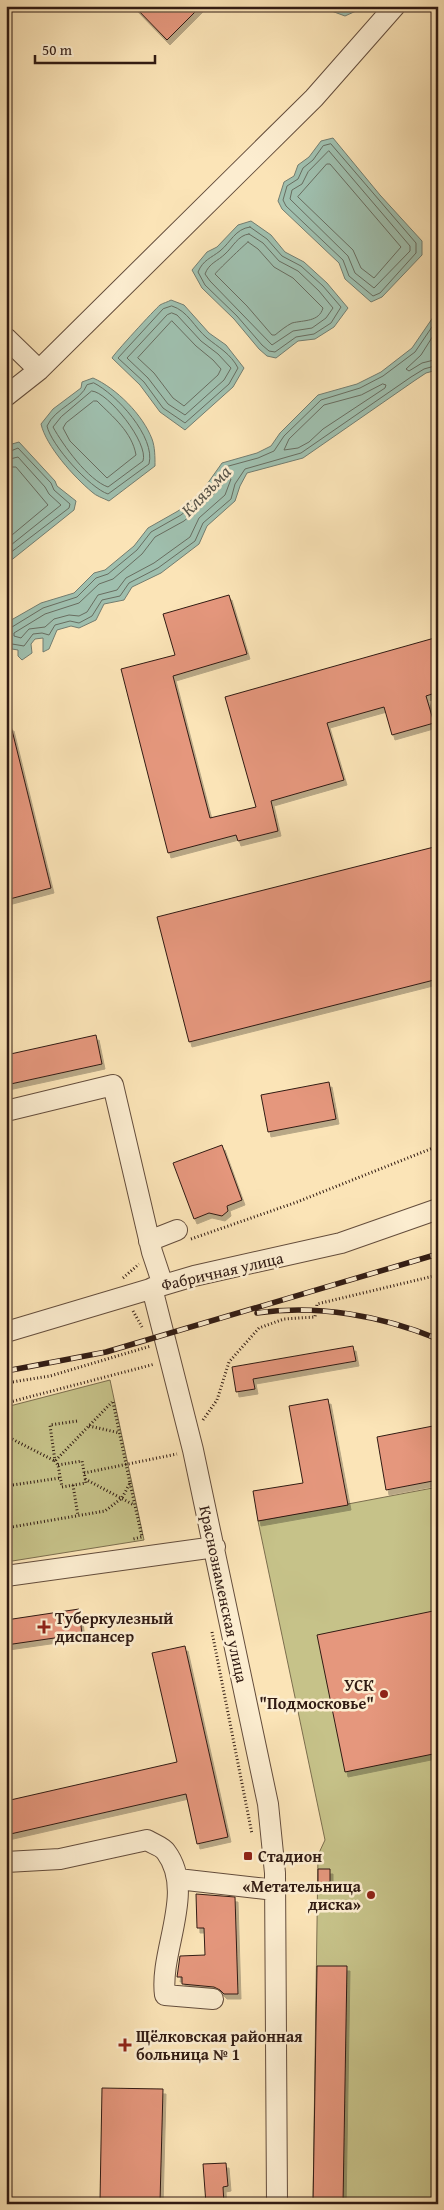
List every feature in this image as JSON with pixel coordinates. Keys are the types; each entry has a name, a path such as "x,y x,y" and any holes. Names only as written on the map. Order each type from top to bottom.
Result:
{"street":[{"path":"6,396 39,370 314,98 395,6"},
{"path":"6,338 39,370"},
{"name":"Краснознаменская улица","path":"6,1111 113,1085 150,1242 184,1453 215,1547 268,1804 275,1890 277,2204"},
{"name":"Фабричная улица","path":"6,1332 157,1287 233,1267 331,1246 365,1236 438,1209"},
{"path":"150,1242 183,1235"},
{"path":"6,1576 215,1547"},
{"path":"6,1862 60,1859 147,1840 166,1851 178,1879 173,1934 164,1986 165,1995 213,1999"},
{"path":"178,1879 275,1890"}],"path":[{"path":"183,1235 297,1202 438,1146"},
{"path":"202,1421 217,1400 229,1362 259,1328 284,1319 315,1317 317,1304 438,1275"},
{"path":"132,1309 133,1314 146,1333"},
{"path":"6,1383 50,1376 152,1345"},
{"path":"6,1403 158,1363"},
{"path":"57,1463 113,1402 142,1537 132,1539"},
{"path":"6,1436 57,1463 82,1460 86,1482 73,1485 62,1487 57,1463 50,1425 77,1421"},
{"path":"89,1426 120,1434"},
{"path":"177,1464 184,1453"},
{"path":"84,1473 184,1453"},
{"path":"6,1486 60,1478"},
{"path":"85,1478 135,1505"},
{"path":"6,1528 105,1511 122,1498 130,1483"},
{"path":"73,1485 78,1516"},
{"path":"210,1626 252,1836"}],"shaded area":[{"path":"110,1380 144,1540 6,1562 6,1407"},
{"path":"438,1487 438,2204 313,2204 318,1855 325,1840 258,1521"}],"water":[{"path":"318,6 367,6 345,16"},
{"path":"333,138 380,195 422,241 422,255 382,297 371,302 345,279 339,263 282,209 278,201 284,182 294,176 298,165 309,157 321,141"},
{"path":"251,221 271,235 285,252 304,262 327,283 348,308 334,327 315,339 298,341 276,358 267,356 259,349 234,319 202,288 192,270 207,252 217,247 238,225"},
{"path":"171,300 184,305 209,333 226,345 244,368 233,387 185,430 160,412 140,385 112,358 161,304"},
{"name":"Клязьма","path":"438,310 437,370 426,373 303,458 247,473 235,501 207,526 199,544 161,573 132,587 124,600 104,604 96,620 79,628 71,626 57,630 49,649 43,652 43,638 35,639 31,644 32,653 22,660 18,656 18,650 6,648 6,623 41,603 74,593 94,573 105,570 134,546 148,528 178,511 193,499 205,487 222,463 257,453 271,446 280,433 318,395 357,384 381,372 412,348"},
{"path":"93,378 111,388 128,403 148,430 154,449 155,466 109,501 94,493 69,470 49,442 41,424 53,409 81,388 82,382"},
{"path":"19,442 55,481 57,486 76,501 74,510 9,562 6,560 6,451 12,444"}],"building":[{"path":"134,6 201,6 167,40"},
{"path":"229,595 247,654 173,676 210,818 256,807 225,697 438,637 438,692 426,696 434,723 392,735 384,707 327,723 344,780 271,801 278,831 238,841 236,835 168,853 121,669 175,655 163,614"},
{"path":"6,726 11,726 51,888 6,900"},
{"path":"438,846 438,979 189,1042 157,917"},
{"path":"96,1035 102,1064 6,1085 6,1055"},
{"path":"329,1082 336,1119 268,1132 261,1095"},
{"path":"222,1145 242,1200 227,1206 228,1211 222,1216 209,1213 194,1219 173,1163"},
{"path":"353,1346 356,1361 253,1379 255,1389 236,1392 232,1367"},
{"path":"328,1399 348,1505 258,1521 253,1491 303,1483 289,1406"},
{"path":"438,1425 438,1480 386,1490 377,1437"},
{"name":"Туберкулезный диспансер","path":"79,1609 82,1634 6,1645 6,1620"},
{"name":"УСК \"Подмосковье\"","path":"438,1610 438,1753 345,1772 317,1635"},
{"path":"185,1646 228,1837 197,1844 186,1794 6,1835 6,1801 177,1762 152,1653"},
{"path":"318,1869 330,1869 330,1882 318,1883"},
{"path":"196,1894 235,1897 238,1994 224,1994 214,1987 182,1984 182,1977 177,1977 180,1956 205,1955 204,1928 197,1928"},
{"path":"317,1966 347,1966 343,2204 313,2204"},
{"path":"102,2088 163,2089 160,2202 100,2201"},
{"path":"226,2163 228,2186 223,2187 224,2204 206,2204 203,2164"}],"railway":[{"path":"6,1371 106,1352 438,1254"},
{"path":"257,1313 303,1310 349,1314 395,1324 438,1339"}],"place":[{"name":"Туберкулезный диспансер","path":"44,1627"},
{"name":"УСК \"Подмосковье\"","path":"384,1694"},
{"name":"Стадион","path":"248,1856"},
{"name":"«Метательница диска»","path":"371,1895"},
{"name":"Щёлковская районная больница № 1","path":"125,2045"}]}
